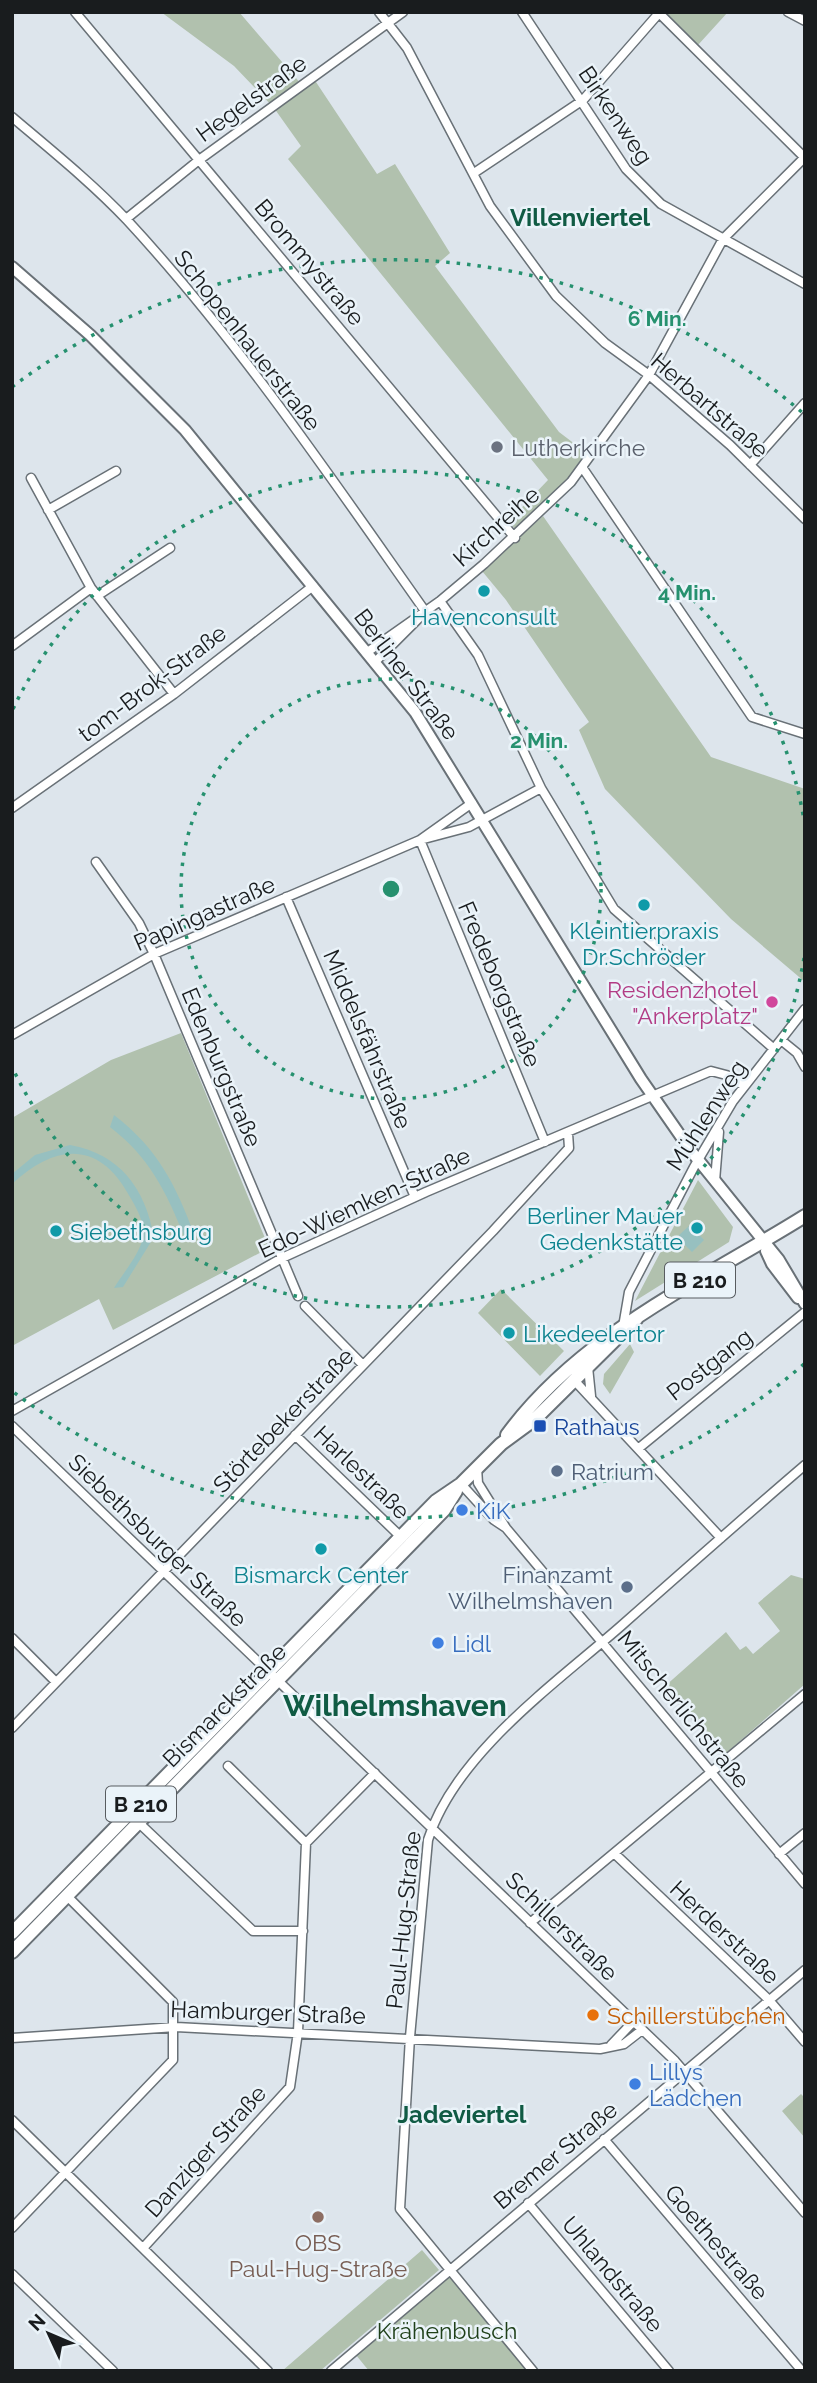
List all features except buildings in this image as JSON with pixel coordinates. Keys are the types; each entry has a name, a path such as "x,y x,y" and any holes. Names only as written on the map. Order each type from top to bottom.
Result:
{"main road":[{"name":"Berliner Straße","path":"12,267 90,335 185,429 415,712 653,1097 698,1160 763,1242 772,1265 805,1304"},
{"name":"Bismarckstraße","path":"12,1952 139,1823 436,1501 461,1484 501,1444 535,1419 576,1380 584,1362 623,1327 805,1216"},
{"name":"Bismarckstraße","path":"501,1444 527,1408 555,1380 584,1362 637,1318"},
{"name":"Bismarckstraße","path":"12,1933 444,1510 461,1484"}],"street":[{"name":"Brommystraße","path":"75,12 515,538"},
{"name":"Herbartstraße","path":"379,12 407,48 490,206 556,296 605,343 649,375 750,465 805,519"},
{"name":"Hegelstraße","path":"126,219 199,160 403,12"},
{"name":"Birkenweg","path":"522,12 583,100 626,169 661,204 805,284"},
{"path":"788,12 805,21"},
{"path":"474,173 583,100 659,13 805,157"},
{"name":"Schopenhauerstraße","path":"12,117 126,219 249,369 425,611"},
{"name":"Kirchreihe","path":"366,653 440,601 515,538 582,467 649,375 723,239 805,157"},
{"path":"750,465 805,403"},
{"path":"582,467 752,717 805,734"},
{"path":"48,510 116,471"},
{"path":"31,478 91,588 174,694"},
{"path":"97,596 170,548"},
{"name":"tom-Brok-Straße","path":"12,808 174,694 313,586"},
{"path":"12,646 91,588"},
{"path":"440,601 478,655 541,788 614,909 774,1049"},
{"name":"Kirchreihe","path":"374,663 401,639 425,611"},
{"name":"Papingastraße","path":"12,1035 154,954 420,840 468,827 541,788"},
{"name":"Papingastraße","path":"420,840 472,803"},
{"name":"Fredeborgstraße","path":"420,840 545,1142"},
{"name":"Edenburgstraße","path":"96,862 139,923 154,954 298,1296"},
{"name":"Middelsfährstraße","path":"286,897 415,1197"},
{"name":"Mühlenweg","path":"623,1327 629,1292 698,1160 744,1086 805,1009"},
{"path":"781,1040 797,1053 805,1067"},
{"name":"Edo-Wiemken-Straße","path":"12,1410 282,1258 415,1197 711,1071 730,1076 744,1086"},
{"path":"715,1181 721,1125"},
{"name":"Störtebekerstraße","path":"12,1728 569,1148 568,1133"},
{"path":"305,1306 363,1365"},
{"name":"Postgang","path":"639,1448 805,1312"},
{"path":"584,1362 591,1396"},
{"path":"555,1380 576,1380 721,1538"},
{"name":"Siebethsburger Straße","path":"12,1426 272,1677"},
{"name":"Harlestraße","path":"295,1434 401,1538"},
{"name":"Paul-Hug-Straße","path":"534,2371 400,2209 410,2037 428,1840 432,1827 461,1780 493,1741 805,1465"},
{"name":"Mitscherlichstraße","path":"477,1468 478,1483 506,1528 604,1641 711,1774 805,1884"},
{"name":"Mitscherlichstraße","path":"461,1484 494,1520 506,1528"},
{"path":"12,1638 56,1682"},
{"name":"Schillerstraße","path":"272,1677 432,1827 685,2072 805,2213"},
{"path":"530,1923 805,1694"},
{"path":"228,1766 306,1843 375,1773"},
{"path":"139,1823 253,1931 303,1931"},
{"path":"779,1854 805,1833"},
{"name":"Danziger Straße","path":"144,2246 290,2087 298,2032 306,1843"},
{"name":"Herderstraße","path":"615,1853 769,2000 805,2042"},
{"path":"12,2228 173,2060 175,2010 169,1996 67,1896"},
{"name":"Bremer Straße","path":"331,2371 805,1970"},
{"path":"607,2048 633,2022"},
{"name":"Hamburger Straße","path":"12,2038 176,2027 607,2048 624,2044 642,2030"},
{"path":"12,2120 144,2246 268,2371"},
{"name":"Goethestraße","path":"604,2139 802,2371"},
{"name":"Uhlandstraße","path":"528,2203 669,2371"},
{"path":"12,2274 113,2371"}],"green space":[{"path":"161,12 239,12 302,85 314,79 377,174 395,164 450,253 435,266 559,432 588,454 568,480 517,532 509,521 548,480 288,159 301,146 274,108 234,66"},
{"path":"665,12 728,12 698,45"},
{"path":"543,516 711,757 805,789 805,982 731,919 605,789 579,730 589,722 506,600 482,571"},
{"path":"181,1033 269,1248 113,1330 99,1299 12,1346 12,1118 111,1060"},
{"path":"698,1180 733,1227 729,1242 635,1301"},
{"path":"501,1289 564,1351 540,1376 478,1313"},
{"path":"630,1344 634,1352 610,1394 603,1384 604,1374"},
{"path":"791,1575 805,1579 805,1684 723,1756 664,1687 726,1632 740,1650 746,1646 753,1654 780,1631 758,1603"},
{"path":"801,2094 805,2098 805,2138 782,2111"},
{"path":"422,2250 439,2270 320,2371 282,2371"},
{"name":"Krähenbusch","path":"453,2273 533,2371 369,2371 356,2355"}],"shaded area":[{"path":"114,1115 143,1141 164,1169 195,1236 184,1236 155,1176 124,1138 110,1127"},
{"path":"70,1145 103,1156 116,1165 137,1189 150,1219 154,1237 123,1287 114,1288 138,1250 143,1237 143,1227 130,1197 118,1178 105,1165 91,1157 60,1155 28,1170 12,1184 12,1174 35,1155"},
{"path":"690,1225 704,1240 692,1252 677,1237"}],"place":[{"name":"Lutherkirche","path":"497,447"},
{"name":"Havenconsult","path":"484,591"},
{"name":"Kleintierpraxis Dr.Schröder","path":"644,905"},
{"name":"Residenzhotel \"Ankerplatz\"","path":"772,1002"},
{"name":"Berliner Mauer Gedenkstätte","path":"697,1228"},
{"name":"Siebethsburg","path":"56,1231"},
{"name":"Likedeelertor","path":"509,1333"},
{"name":"Rathaus","path":"540,1426"},
{"name":"Ratrium","path":"557,1471"},
{"name":"KiK","path":"462,1510"},
{"name":"Bismarck Center","path":"321,1549"},
{"name":"Finanzamt Wilhelmshaven","path":"627,1587"},
{"name":"Lidl","path":"438,1643"},
{"name":"Schillerstübchen","path":"593,2015"},
{"name":"Lillys Lädchen","path":"635,2084"},
{"name":"OBS Paul-Hug-Straße","path":"318,2217"}],"district":[{"name":"Villenviertel","path":"580,217"},
{"name":"Wilhelmshaven","path":"395,1705"},
{"name":"Jadeviertel","path":"462,2114"}]}
